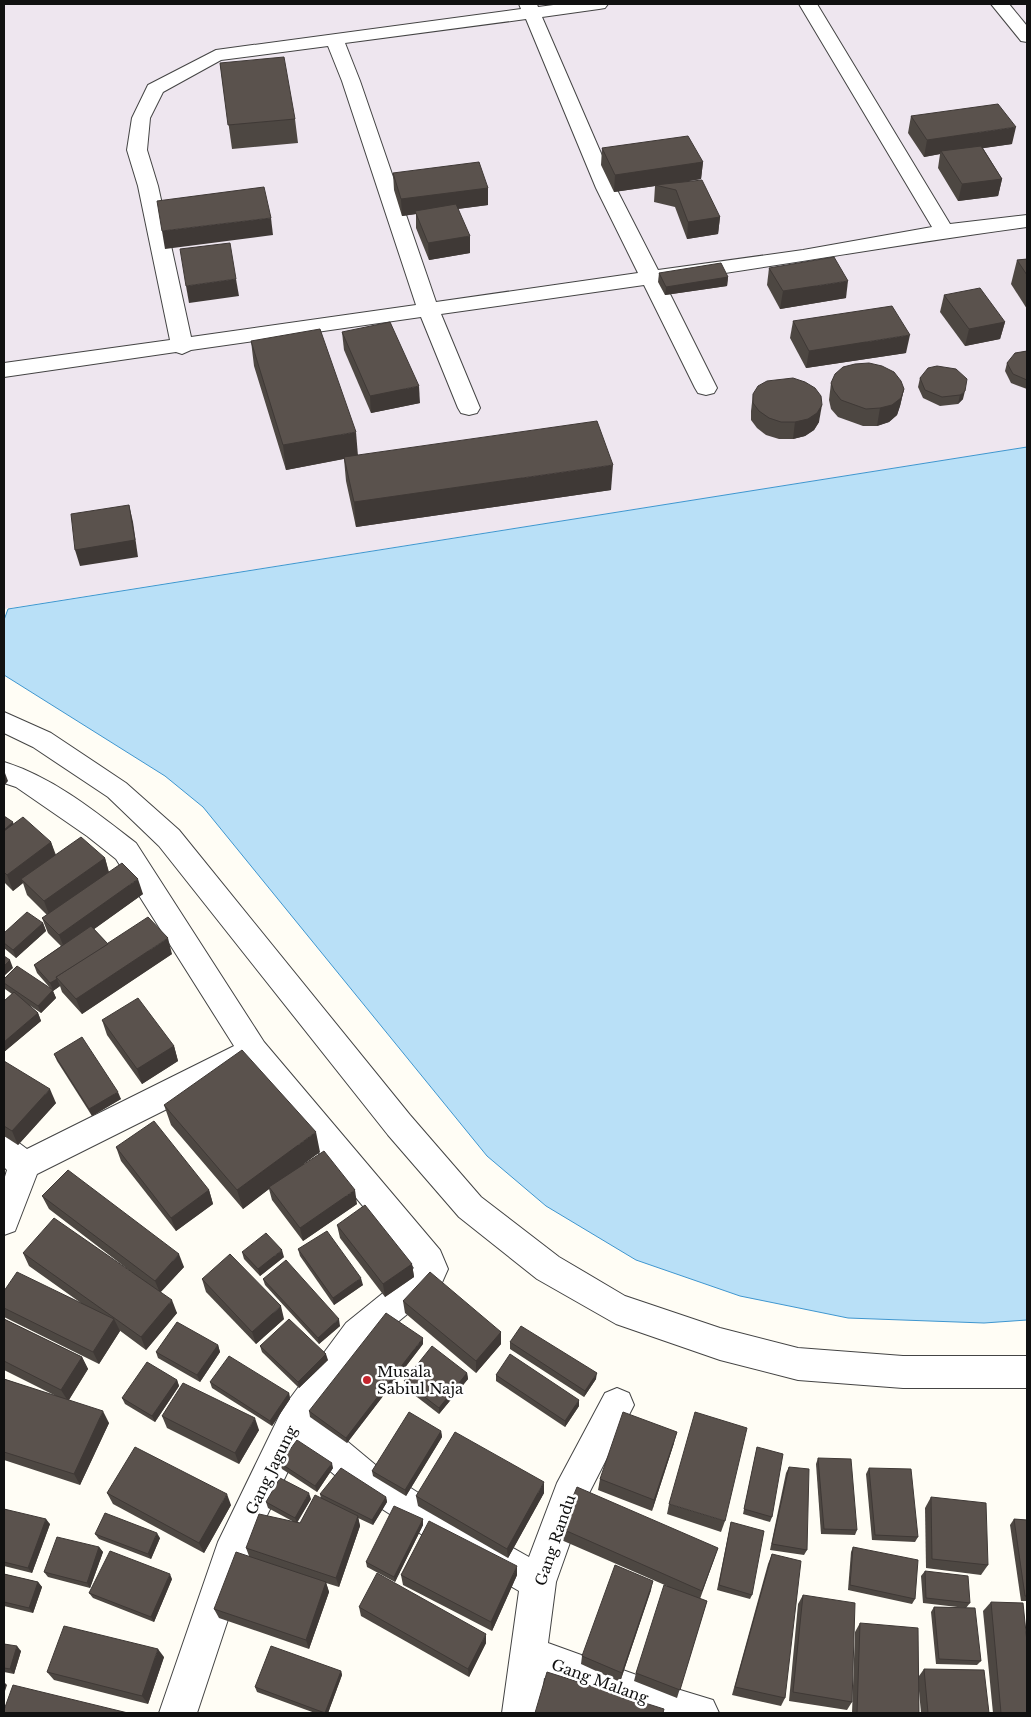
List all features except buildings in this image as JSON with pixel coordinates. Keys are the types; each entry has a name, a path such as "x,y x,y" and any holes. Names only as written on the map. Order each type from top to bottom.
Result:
{"street":[{"path":"182,347 148,186 136,150 141,118 155,89 216,55 334,39 530,8 599,4"},
{"path":"808,4 944,231"},
{"path":"1000,4 1027,37"},
{"path":"530,8 606,188 706,388"},
{"path":"334,39 351,81 428,309 469,408"},
{"path":"4,370 182,347 428,309 803,256 944,231 1027,221"},
{"path":"4,722 42,740 117,790 169,838 399,1125 470,1207 548,1268 616,1308 720,1344 798,1364 902,1372 1027,1372"},
{"path":"4,772 25,780 97,828 126,851 178,936 253,1051 14,1157 4,1221"},
{"name":"Gang Jagung","path":"178,1713 236,1542 295,1420 358,1334 429,1276 432,1269 429,1261 253,1051"},
{"name":"Gang Randu","path":"521,1713 538,1582 570,1495 616,1405"},
{"path":"295,1420 366,1479 433,1522 538,1582"},
{"name":"Gang Malang","path":"530,1655 667,1705 700,1713"}],"shaded area":[{"path":"4,4 1027,4 1027,447 4,609"}],"water":[{"path":"1027,447 1027,1320 984,1323 848,1318 740,1296 636,1260 546,1206 487,1156 203,807 165,776 4,675 4,620 8,609"}],"place":[{"name":"Musala Sabiul Naja","path":"367,1380"}]}
